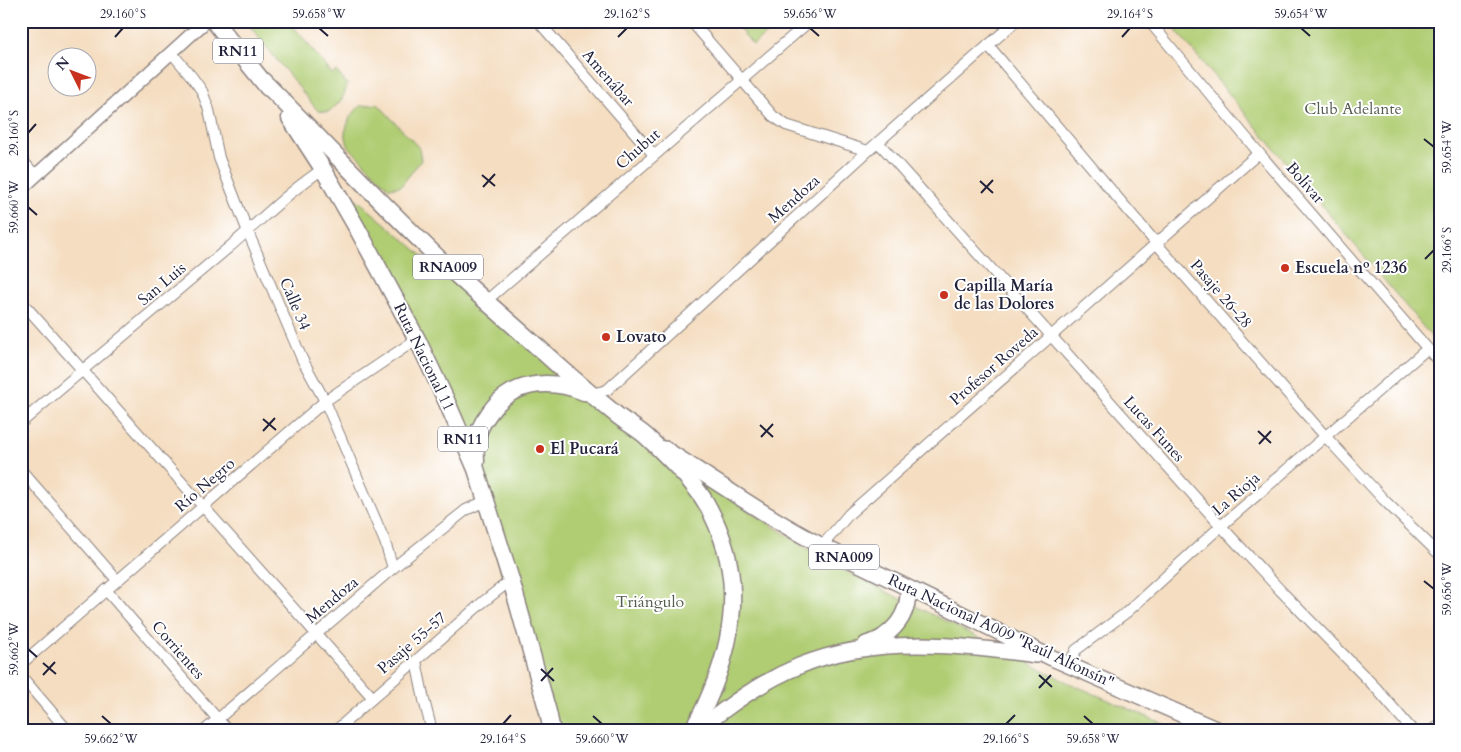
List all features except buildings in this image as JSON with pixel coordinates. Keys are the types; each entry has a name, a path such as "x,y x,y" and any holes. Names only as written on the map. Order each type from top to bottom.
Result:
{"highway":[{"name":"Ruta Nacional 11","path":"214,21 262,80 296,126 357,228 417,339 476,469 511,580 554,731"},
{"name":"Ruta Nacional A009 \"Raúl Alfonsín\"","path":"262,80 451,270 590,394 648,438"},
{"name":"RNA009","path":"476,469 476,442 481,425 493,407 508,395 522,387 550,384 590,394"},
{"name":"RNA009","path":"648,438 691,483 705,502 725,545 729,563 733,599 732,620 727,644 720,670 709,698 691,731"}],"main road":[{"name":"Ruta Nacional A009 \"Raúl Alfonsín\"","path":"648,438 822,546 1050,657 1220,731"},
{"path":"843,653 883,638 900,622 906,609 908,588"},
{"name":"RNA009","path":"697,731 722,710 778,675 819,659 843,653 876,648 925,645 968,646 1050,657"}],"street":[{"path":"21,188 206,21"},
{"name":"Amenábar","path":"538,21 654,155"},
{"path":"691,21 773,116 786,125 868,151"},
{"name":"Chubut","path":"486,301 810,21"},
{"name":"Mendoza","path":"590,394 607,390 868,151 1016,21"},
{"name":"Bolívar","path":"1149,21 1259,154 1440,363"},
{"name":"Pasaje 26-28","path":"988,46 1156,243 1325,436 1384,500 1440,554"},
{"name":"Calle 34","path":"171,52 202,91 209,110 219,158 248,232 302,359 325,401 385,542 393,568"},
{"name":"Lucas Funes","path":"878,142 1280,590 1376,688 1413,731"},
{"name":"Profesor Roveda","path":"822,546 849,514 1259,154"},
{"path":"21,159 36,176"},
{"name":"San Luis","path":"21,423 248,232 302,183 323,169"},
{"path":"21,301 373,698"},
{"name":"Río Negro","path":"21,664 325,401 417,339"},
{"name":"La Rioja","path":"1069,665 1076,650 1127,612 1222,526 1427,348"},
{"path":"21,470 117,580"},
{"name":"Mendoza","path":"204,731 393,568 466,510 485,501"},
{"name":"Pasaje 55-57","path":"335,731 483,602 511,580"},
{"name":"Corrientes","path":"106,590 228,731"},
{"path":"416,661 432,731"},
{"path":"21,676 68,731"},
{"path":"1432,731 1440,724"}],"green space":[{"path":"248,21 289,21 332,74 336,71 347,84 343,97 338,103 328,112 318,111 247,23"},
{"path":"733,21 781,21 753,45"},
{"name":"Club Adelante","path":"1168,21 1440,21 1440,347"},
{"path":"378,104 419,148 421,160 401,186 389,188 348,146 345,132 350,117 360,106"},
{"name":"Triángulo","path":"347,191 638,440 835,566 1069,683 1180,731 552,731 446,400"}],"place":[{"name":"Escuela nº 1236","path":"1285,268"},
{"name":"Capilla María de las Dolores","path":"944,295"},
{"name":"Lovato","path":"606,337"},
{"name":"El Pucará","path":"540,449"}]}
